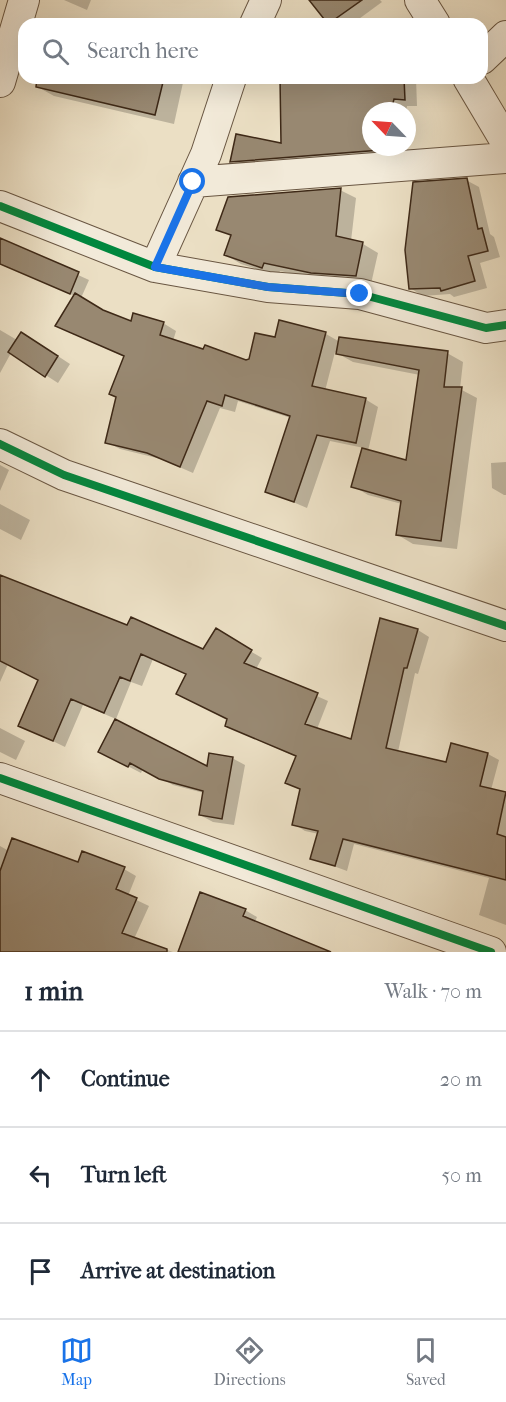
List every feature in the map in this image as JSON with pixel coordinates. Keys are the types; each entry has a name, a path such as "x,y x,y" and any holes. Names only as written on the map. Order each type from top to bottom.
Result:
{"street":[{"path":"19,18 24,0"},
{"path":"258,18 266,0"},
{"path":"420,0 431,18"},
{"path":"0,82 18,20"},
{"path":"488,53 506,36"},
{"path":"155,267 206,154 229,84"},
{"path":"472,84 506,142"},
{"path":"193,182 506,158"},
{"path":"0,206 155,267 268,287 360,294 486,328 506,325"},
{"path":"0,444 64,475 506,626"},
{"path":"0,778 491,952"}],"building":[{"path":"309,0 362,0 336,18 323,18"},
{"path":"36,84 163,84 155,115 36,87"},
{"path":"280,84 404,84 405,100 362,102 362,152 230,162 236,134 281,143"},
{"path":"467,178 478,229 482,228 488,251 468,256 475,281 441,291 440,288 409,289 405,250 413,182"},
{"path":"341,188 336,236 363,242 356,276 311,273 264,263 262,268 224,255 231,235 216,230 228,197"},
{"path":"0,238 79,272 70,294 0,264"},
{"path":"75,293 103,310 131,321 133,313 164,322 160,335 203,349 205,345 246,360 249,359 255,333 275,337 279,320 326,332 312,386 366,398 356,443 317,435 294,502 265,492 290,416 225,395 222,406 207,401 180,467 147,453 105,443 116,397 109,394 124,356 55,326"},
{"path":"21,332 58,356 45,377 8,352"},
{"path":"339,337 448,351 444,387 462,387 441,541 396,535 401,501 351,487 362,448 406,460 419,370 336,354"},
{"path":"0,575 127,625 131,617 203,649 216,628 252,650 244,663 318,693 305,724 351,739 380,618 418,629 407,668 404,668 386,748 446,762 451,743 488,753 480,786 506,792 497,834 506,837 506,880 343,839 335,866 310,859 318,831 292,825 300,789 285,783 296,756 225,726 227,719 176,694 186,674 141,654 130,681 120,677 104,713 71,699 53,741 18,726 38,680 0,661"},
{"path":"115,719 207,766 209,753 233,757 222,819 199,815 203,791 159,779 130,763 128,767 98,752"},
{"path":"12,838 78,862 82,851 125,867 116,889 137,898 122,933 167,949 167,952 0,952 0,871"},
{"path":"200,892 246,909 243,916 331,952 178,952"}],"cycle path":[{"path":"0,206 155,267 268,287 360,294 486,328 506,325"},
{"path":"0,444 64,475 506,626"},
{"path":"0,778 491,952"}],"route":[{"path":"193,182 155,267 268,287 360,294"}]}
